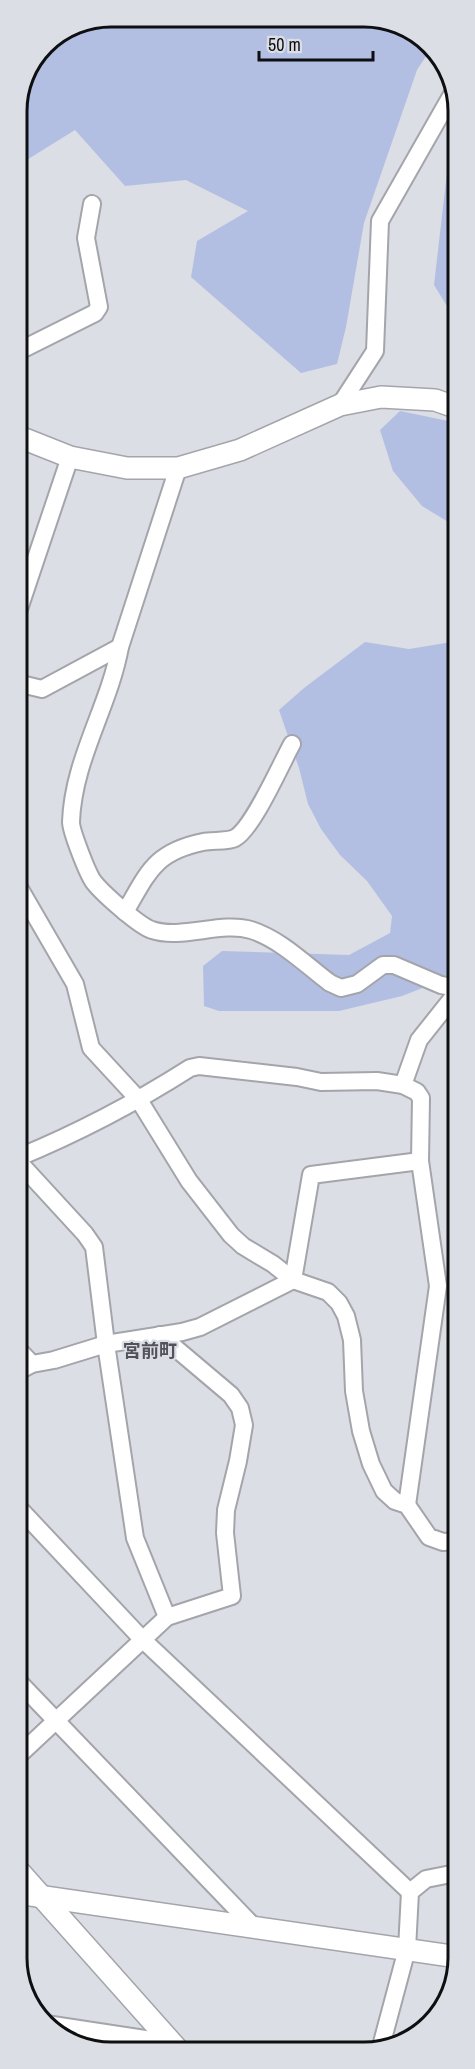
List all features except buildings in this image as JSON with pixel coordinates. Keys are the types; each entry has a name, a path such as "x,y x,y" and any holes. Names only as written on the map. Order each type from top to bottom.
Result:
{"street":[{"path":"340,405 375,351 380,220 447,103"},
{"path":"27,347 95,313 99,307 86,238 92,204"},
{"path":"27,440 70,457 127,468 178,468 240,450 340,405 381,397 435,400 448,405"},
{"path":"27,585 70,457"},
{"path":"178,468 120,647 116,670 78,772 71,824 93,881 125,912 151,930 172,932 248,929 270,936 330,983 341,988 357,984 382,965 394,965 448,987"},
{"path":"27,685 42,689 120,647"},
{"path":"125,912 149,871 169,852 202,842 235,838 251,820 292,744"},
{"path":"27,901 75,984 91,1048 139,1100 189,1181 231,1235 243,1246 273,1264 293,1280 328,1292 339,1303 346,1316 352,1340 354,1391 361,1431 371,1464 384,1491 394,1501 407,1505 429,1537 448,1542"},
{"path":"403,1085 419,1040 448,1002"},
{"path":"27,1155 139,1100 190,1068 199,1066 297,1077 321,1082 376,1081 403,1085 417,1092 421,1098 420,1161 438,1286 407,1505"},
{"path":"293,1280 311,1175 420,1161"},
{"path":"27,1170 94,1247 135,1538 167,1617"},
{"path":"27,1367 106,1344 200,1327 293,1280"},
{"path":"27,1747 167,1617 232,1596 225,1533 226,1510 244,1425 240,1408 231,1395 160,1335"},
{"path":"27,1517 142,1639 410,1892"},
{"path":"27,1691 252,1926"},
{"path":"383,2040 407,1948 410,1892 426,1879 448,1875"},
{"path":"27,1880 171,2042"},
{"path":"27,1895 448,1955"},
{"path":"63,2027 160,2042"}],"shaded area":[{"path":"111,27 364,27 396,33 415,44 426,55 417,70 364,223 346,327 337,364 301,373 191,277 197,241 248,211 186,180 125,186 75,130 27,160 27,106 33,79 41,64 64,41 79,33 95,29"},
{"path":"448,164 448,308 434,285"},
{"path":"400,411 448,421 448,522 422,506 393,471 380,430"},
{"path":"365,642 409,649 448,643 448,978 402,996 339,1011 219,1011 204,1006 203,966 222,951 349,955 390,933 392,916 367,881 340,855 321,829 308,804 299,768 279,710"}],"district":[{"name":"宮前町","path":"150,1350"}]}
